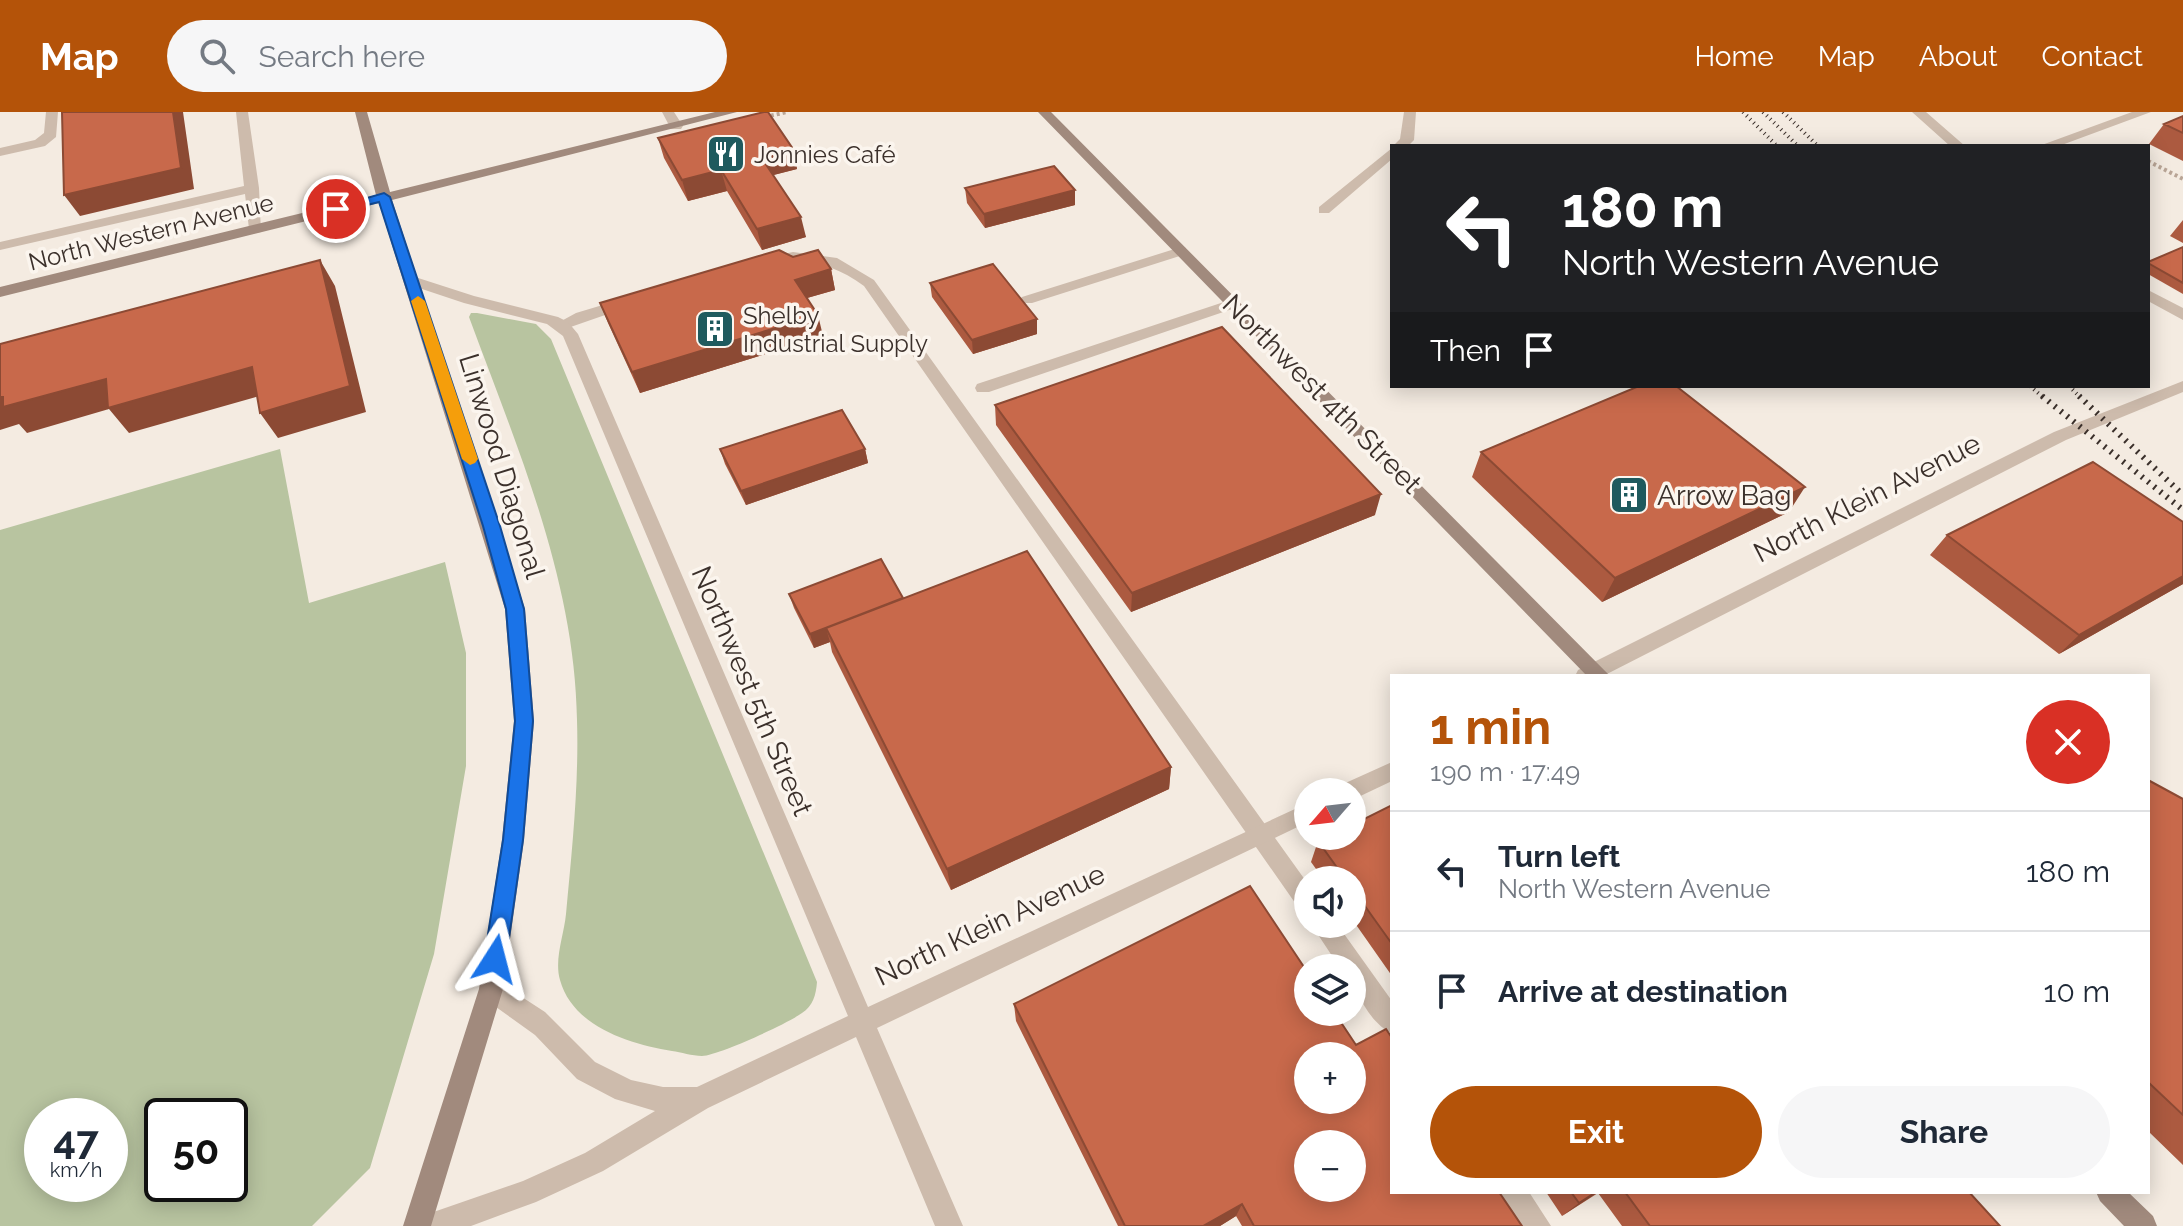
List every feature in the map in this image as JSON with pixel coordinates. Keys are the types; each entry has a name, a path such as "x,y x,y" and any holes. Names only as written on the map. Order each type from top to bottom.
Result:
{"main road":[{"path":"361,112 384,197"},
{"name":"North Western Avenue","path":"0,292 731,112"},
{"name":"Northwest 4th Street","path":"1044,112 1593,674"},
{"name":"Linwood Diagonal","path":"384,197 515,609 524,721 513,840 491,989 417,1226"},
{"path":"2111,1194 2143,1226"}],"street":[{"path":"0,152 40,143 51,134 52,112"},
{"path":"242,112 256,229"},
{"path":"668,112 676,126"},
{"path":"1402,144 1407,140 1410,112"},
{"path":"1918,112 1956,144"},
{"path":"2052,144 2145,112"},
{"path":"1324,210 1390,154"},
{"path":"0,246 252,188"},
{"path":"1027,300 1181,251"},
{"path":"748,267 800,254 820,255 842,264 869,283 1294,883"},
{"path":"412,281 566,329 581,316 642,298"},
{"path":"2150,296 2183,315"},
{"path":"983,388 1233,304"},
{"name":"Northwest 5th Street","path":"566,329 949,1226"},
{"name":"North Klein Avenue","path":"1593,674 2060,436 2183,386"},
{"path":"2165,395 2183,406"},
{"path":"1366,784 1390,772"},
{"name":"North Klein Avenue","path":"432,1226 527,1193 594,1162 699,1099 861,1020 1294,819"},
{"path":"1333,938 1390,1018"},
{"name":"North Klein Avenue","path":"491,989 550,1032 573,1060 597,1078 629,1091 676,1102 699,1099"},
{"path":"1514,1194 1537,1226"}],"path":[{"path":"2150,162 2183,179"}],"green space":[{"path":"471,313 536,324 551,339 817,982 813,1000 802,1013 768,1031 711,1054 702,1056 656,1048 605,1030 577,1010 560,980 559,955 566,914 576,793 574,668 555,565 524,465 469,317"},
{"path":"280,449 309,603 445,562 466,653 466,766 434,954 370,1168 312,1226 0,1226 0,530"}],"building":[{"path":"62,112 173,112 181,168 64,195"},
{"path":"768,112 793,149 761,157 801,217 757,229 721,170 682,180 658,138"},
{"path":"2183,116 2183,133 2164,124"},
{"path":"1054,166 1075,190 984,214 965,188"},
{"path":"2183,247 2183,283 2150,264 2150,261"},
{"name":"Shelby Industrial Supply","path":"779,250 793,257 818,250 831,269 795,280 818,315 632,372 600,303"},
{"path":"320,260 350,386 260,413 252,367 108,408 106,379 3,407 3,397 0,397 0,344"},
{"path":"993,264 1037,319 972,340 930,283"},
{"path":"1222,327 1381,494 1132,593 995,405"},
{"name":"Arrow Bag","path":"1634,388 1679,388 1805,487 1615,578 1481,452"},
{"path":"842,410 865,449 741,491 720,449"},
{"path":"2093,462 2183,522 2183,576 2079,635 1947,535"},
{"path":"1027,551 1171,767 947,869 826,628"},
{"path":"881,559 903,598 810,634 789,594"},
{"path":"2150,781 2183,799 2183,1115 2150,1084"},
{"path":"1390,806 1390,941 1366,908 1366,866 1336,866 1324,850 1366,850 1366,818"},
{"path":"1250,886 1295,954 1294,1026 1343,1026 1354,1042 1294,1042 1294,1114 1366,1114 1366,1042 1362,1042 1386,1029 1390,1035 1390,1194 1500,1194 1522,1226 1254,1226 1242,1204 1203,1226 1125,1226 1014,1004"},
{"path":"1572,1194 1593,1194 1579,1203"},
{"path":"1626,1194 1971,1194 2000,1226 1650,1226"}],"railway":[{"path":"1743,112 1775,144"},
{"path":"1763,112 1796,144"},
{"path":"1783,112 1816,144"},
{"path":"2032,388 2044,398"},
{"path":"2071,388 2079,396"},
{"path":"2042,396 2183,510"},
{"path":"2079,396 2183,495"}],"slow traffic":[{"path":"418,301 470,459"}],"place":[{"name":"Jonnies Café","path":"726,154"},
{"name":"Shelby Industrial Supply","path":"715,329"},
{"name":"Arrow Bag","path":"1629,495"}],"route":[{"path":"336,209 384,197 515,609 524,721 513,840 495,959"}]}
